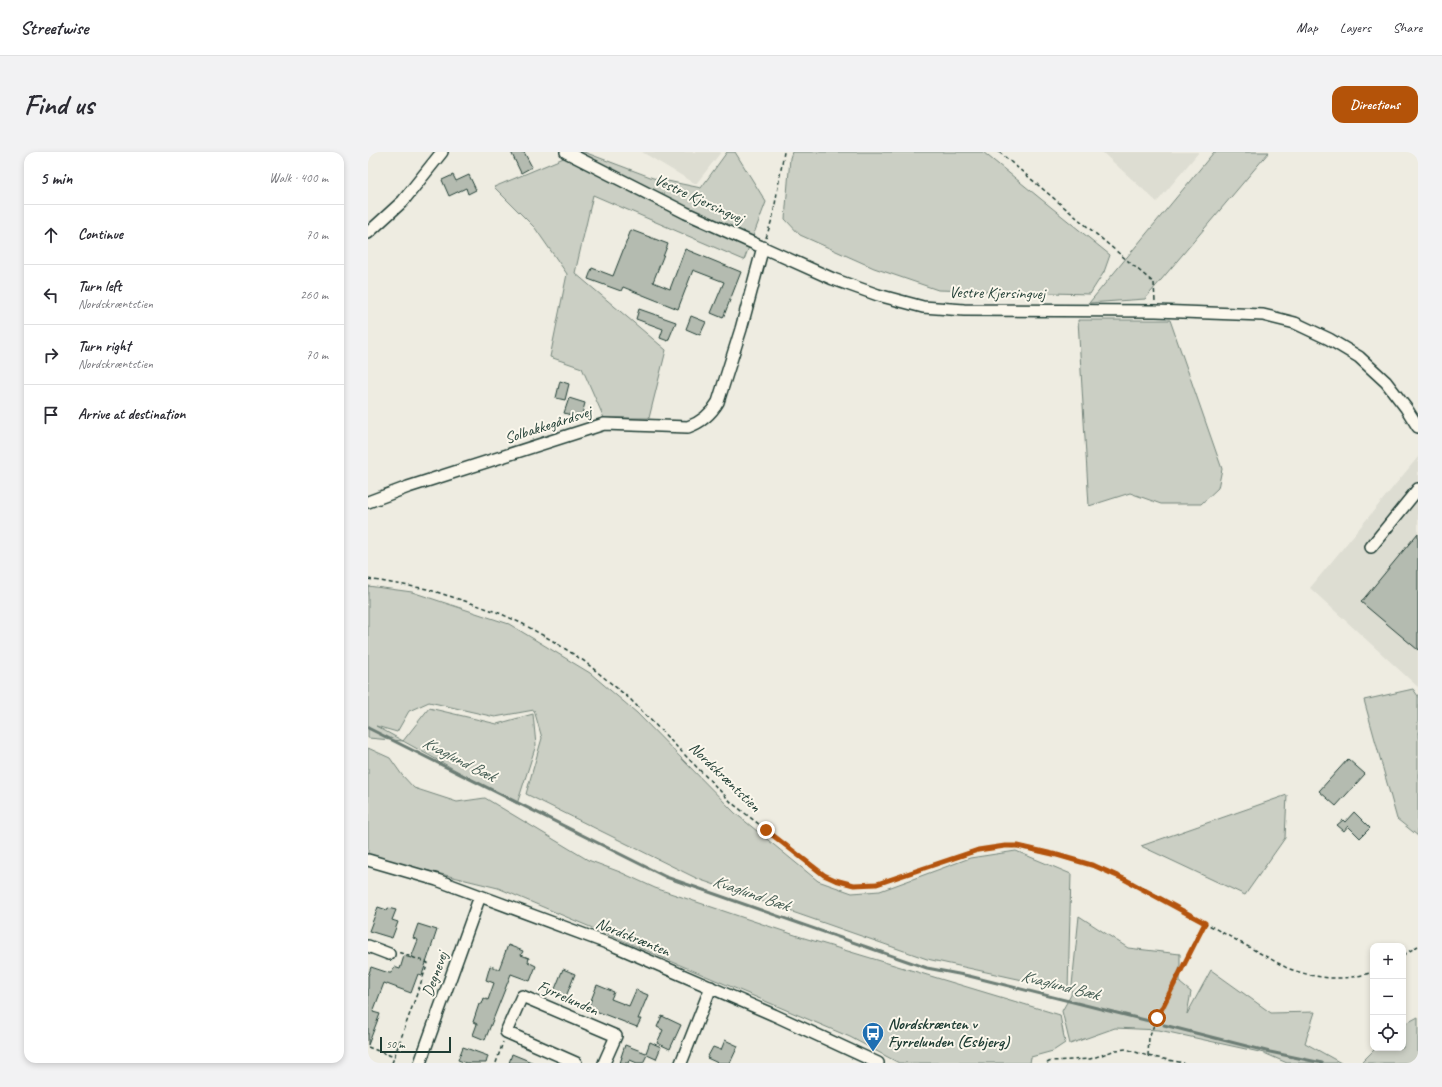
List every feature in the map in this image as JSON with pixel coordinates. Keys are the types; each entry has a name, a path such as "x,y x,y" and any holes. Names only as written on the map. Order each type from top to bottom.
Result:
{"street":[{"path":"368,233 403,201 442,152"},
{"name":"Vestre Kjersingvej","path":"566,152 686,213 833,279 878,295 923,307 964,310 1156,311 1263,315 1295,323 1329,338 1359,357 1386,382 1406,408 1418,427"},
{"name":"Solbakkegårdsvej","path":"368,502 408,487 604,424 688,427 697,424 713,411 718,402 741,329 763,247"},
{"path":"1370,547 1418,489"},
{"name":"Nordskrænten","path":"368,860 414,873 480,896 614,946 711,987 878,1063"},
{"name":"Degnevej","path":"420,1063 480,896"},
{"path":"368,946 389,954"},
{"path":"681,1063 711,987"},
{"name":"Fyrrelunden","path":"506,1032 522,996 616,1036 604,1063"},
{"path":"506,1032 576,1063"}],"path":[{"path":"763,247 774,216 784,152"},
{"path":"999,152 1154,283 1156,311"},
{"name":"Nordskræntstien","path":"368,579 427,589 458,598 499,613 523,624 584,661 610,680 630,699 732,803 824,875 835,880 854,885 877,884 978,850 998,846 1018,846 1095,866 1124,879 1287,968 1302,974 1335,979 1370,973"},
{"path":"1148,1056 1149,1038 1157,1018 1205,923"},
{"path":"1406,953 1418,946"},
{"path":"389,954 394,951 428,963 392,1063"},
{"path":"496,1063 506,1032"},
{"path":"368,1047 394,1057"},
{"path":"1047,1063 1052,1060 1090,1059 1116,1050 1126,1049 1148,1056 1184,1063"}],"shaded area":[{"path":"578,152 584,152 653,178 701,188 727,152 735,152 766,202 744,260 593,195 575,273 666,350 649,418 604,418 582,368 550,357 567,274 535,228 494,187"},
{"path":"642,152 721,152 696,184"},
{"path":"792,152 983,152 1110,255 1104,272 1090,294 938,290 874,268 800,235 785,219 790,158"},
{"path":"1102,152 1199,152 1157,202"},
{"path":"1214,152 1269,152 1145,299 1089,303"},
{"path":"1078,320 1170,320 1222,469 1218,488 1201,504 1161,504 1130,493 1089,506"},
{"path":"1418,457 1418,687 1310,588"},
{"path":"368,586 412,592 509,624 590,673 637,713 735,813 818,881 852,893 880,891 970,858 1016,851 1071,874 1068,990 927,959 698,879 526,794 542,738 534,710 495,717 429,702 409,711 397,732 376,726 403,741 368,738"},
{"path":"1413,689 1418,696 1418,836 1397,819 1364,700"},
{"path":"429,708 497,724 533,714 536,745 517,804 403,741"},
{"path":"368,748 390,758 402,775 414,788 457,802 485,798 588,860 620,872 655,888 801,937 1060,1015 1065,1043 1053,1051 1031,1057 1030,1063 899,1063 850,1037 498,888 368,856"},
{"path":"1287,795 1285,838 1245,895 1141,846"},
{"path":"1079,916 1128,948 1180,954 1180,983 1191,992 1187,1014 1211,970 1271,1013 1315,1012 1305,1043 1341,1063 1287,1063 1264,1053 1159,1030 1115,1028 1070,1044 1062,1011 1071,995"},
{"path":"1418,1017 1418,1063 1361,1063 1373,1051 1406,1051 1406,1023"}],"building":[{"path":"511,152 524,152 532,167 521,173"},
{"path":"453,175 456,181 469,175 476,190 468,194 466,188 449,196 442,180"},
{"path":"631,230 668,244 653,282 670,289 685,249 741,272 723,318 711,313 724,282 693,270 678,309 623,287 621,291 588,279 592,268 613,276"},
{"path":"639,309 676,322 668,341 660,338 663,329 636,319"},
{"path":"691,316 706,322 700,335 686,329"},
{"path":"560,381 569,384 565,400 556,398"},
{"path":"569,398 585,403 581,418 564,413"},
{"path":"1418,533 1418,650 1361,602"},
{"path":"1348,759 1365,774 1336,806 1319,791"},
{"path":"1354,812 1370,828 1360,838 1348,826 1344,831 1337,825 1343,820 1345,822"},
{"path":"378,907 387,910 388,908 396,910 392,920 398,922 392,938 369,931"},
{"path":"418,924 437,930 422,975 418,974 411,993 384,983 373,1012 380,1014 368,1045 368,976 371,967 389,973 391,973 394,967 400,969 404,956 411,958 418,940 413,938"},
{"path":"508,945 523,951 521,955 529,958 528,962 536,966 530,981 511,974 485,1040 473,1035 477,1024 473,1022 479,1004 482,1004 484,998 488,1000 494,983 486,980 490,966 499,969"},
{"path":"563,969 575,974 565,999 553,994"},
{"path":"597,985 614,992 611,999 629,1006 636,990 648,995 638,1019 641,1019 637,1027 588,1008"},
{"path":"662,1016 681,1025 670,1049 657,1043 663,1030 657,1027"},
{"path":"725,1040 738,1046 730,1063 718,1063 707,1058 713,1047 721,1050"},
{"path":"650,1042 661,1047 656,1059 647,1055 643,1063 637,1063 630,1060 629,1063 620,1063 625,1045 646,1053"},
{"path":"463,1047 488,1056 486,1063 466,1063 458,1060"},
{"path":"512,1054 534,1063 509,1063"}],"waterway":[{"name":"Kvaglund Bæk","path":"368,728 666,877 927,968 969,976 1149,1021"},
{"name":"Kvaglund Bæk","path":"1164,1025 1270,1052 1322,1063"}],"place":[{"name":"Nordskrænten v Fyrrelunden (Esbjerg)","path":"873,1052"}],"route":[{"path":"766,830 824,875 835,880 854,885 877,884 978,850 990,847 1005,846 1018,846 1057,855 1095,866 1124,879 1205,923 1157,1018"}]}
